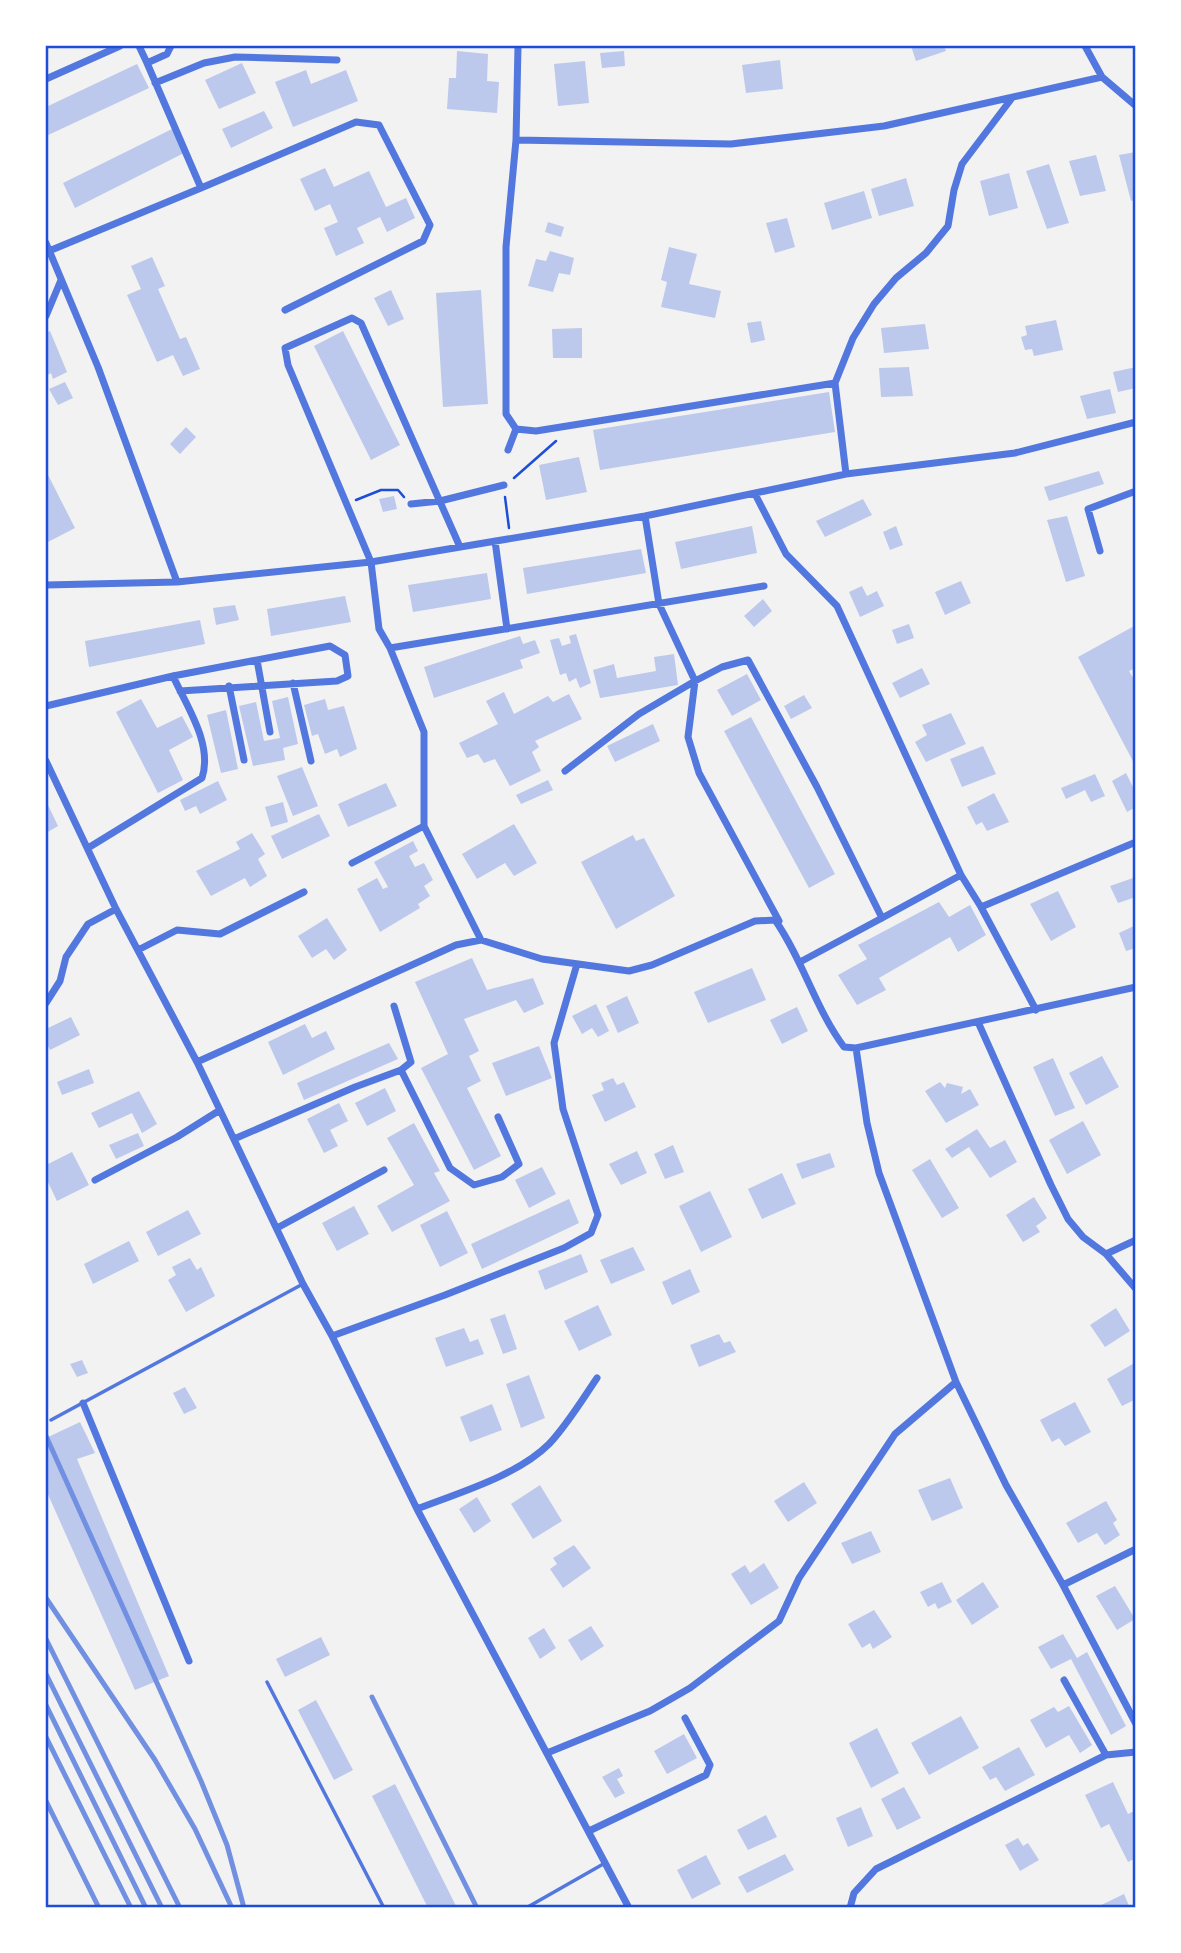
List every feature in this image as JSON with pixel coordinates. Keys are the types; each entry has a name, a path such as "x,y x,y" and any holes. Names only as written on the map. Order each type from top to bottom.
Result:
{"street":[{"path":"46,79 120,46"},
{"path":"139,46 201,188"},
{"path":"147,63 167,54 171,46"},
{"path":"516,429 506,414 504,356 506,247 516,140 518,46"},
{"path":"1085,46 1102,77 1136,106"},
{"path":"155,83 204,63 235,57 337,60"},
{"path":"516,140 731,144 884,126 1102,77"},
{"path":"846,474 835,383 853,338 874,304 896,278 926,253 948,226 962,164 1012,98"},
{"path":"49,251 356,122 379,125 430,225 423,241 285,310"},
{"path":"46,243 98,366 177,582"},
{"path":"46,316 61,280"},
{"path":"460,547 361,323 352,318 285,348 288,365 371,562 379,629 390,648 424,732 424,826 481,940"},
{"path":"516,429 536,431 835,383"},
{"path":"46,584 177,582 371,562 645,516 846,474 1015,453 1136,422"},
{"path":"508,450 516,429"},
{"path":"411,504 440,501 504,485"},
{"path":"1100,551 1088,509 1136,491"},
{"path":"755,494 786,554 837,606 961,875 1036,1010"},
{"path":"645,516 659,604 695,681 688,737 699,773 789,940 829,1027 844,1047 856,1048 1136,987"},
{"path":"495,541 507,629"},
{"path":"390,648 764,586"},
{"path":"46,706 173,676 330,646 345,655 348,676 337,681 180,691"},
{"path":"257,660 270,732"},
{"path":"565,771 639,714 722,667 748,660 817,787 882,918"},
{"path":"88,848 202,778 206,765 202,740 173,676"},
{"path":"293,683 312,761"},
{"path":"229,686 244,760"},
{"path":"46,761 116,909 197,1062 303,1284 332,1336 417,1509 629,1908"},
{"path":"352,863 424,826"},
{"path":"981,907 1136,842"},
{"path":"800,962 961,875"},
{"path":"138,950 177,930 220,934 304,892"},
{"path":"46,1003 60,981 66,957 88,924 116,909"},
{"path":"197,1062 456,945 481,940 542,959 629,971 652,965 755,920 775,920 789,940"},
{"path":"332,1336 564,1248 591,1233 598,1215 563,1109 554,1043 577,964"},
{"path":"234,1139 401,1070 411,1062 394,1006"},
{"path":"978,1022 1068,1219 1083,1237 1106,1254 1136,1289"},
{"path":"856,1048 867,1123 879,1173 956,1382 1006,1485 1063,1585 1136,1724"},
{"path":"401,1070 450,1168 474,1185 502,1177 519,1164 498,1117"},
{"path":"95,1180 220,1110"},
{"path":"277,1228 384,1170"},
{"path":"1106,1254 1136,1240"},
{"path":"417,1509 522,1465 548,1445 597,1378"},
{"path":"547,1753 650,1711 691,1688 779,1621 799,1578 895,1434 956,1382"},
{"path":"83,1403 188,1661"},
{"path":"1063,1585 1136,1549"},
{"path":"1064,1680 1106,1755"},
{"path":"589,1831 706,1775 710,1765 685,1718"},
{"path":"850,1908 854,1893 876,1869 1106,1755 1136,1752"}],"lane":[{"path":"51,1420 303,1284"},
{"path":"267,1682 384,1908"},
{"path":"526,1908 604,1863"}],"path":[{"path":"509,524 504,485 518,476 561,437"},
{"path":"346,504 381,490 398,490 411,504"}],"building":[{"path":"911,46 944,46 946,51 916,61"},
{"path":"457,51 488,54 487,81 499,82 497,113 447,109 449,78 456,78"},
{"path":"624,51 625,66 602,68 600,53"},
{"path":"780,60 783,89 746,93 742,65"},
{"path":"585,61 589,103 558,106 554,64"},
{"path":"242,63 256,93 219,109 205,80"},
{"path":"137,64 149,88 46,136 46,107"},
{"path":"306,70 311,84 346,70 358,101 293,127 275,82"},
{"path":"264,111 273,128 231,148 222,129"},
{"path":"172,129 184,153 75,208 63,183"},
{"path":"1136,152 1136,199 1131,201 1119,155"},
{"path":"1096,155 1106,191 1080,196 1069,161"},
{"path":"1049,164 1069,223 1047,229 1026,171"},
{"path":"325,168 334,187 369,171 386,207 406,198 415,218 387,232 380,217 357,228 364,243 336,256 324,228 338,222 330,204 315,211 300,179"},
{"path":"1009,173 1018,208 989,216 980,181"},
{"path":"906,178 914,206 879,216 871,189"},
{"path":"864,191 872,218 832,230 824,203"},
{"path":"787,218 795,247 775,253 766,223"},
{"path":"548,222 564,227 561,237 545,232"},
{"path":"669,247 697,254 689,284 721,291 715,318 661,307 667,282 661,280"},
{"path":"550,251 574,258 570,275 559,273 553,292 528,286 536,259 546,261"},
{"path":"152,257 165,286 158,289 180,339 186,337 200,369 183,376 173,355 157,362 127,295 141,289 131,266"},
{"path":"391,290 404,319 388,326 374,298"},
{"path":"481,290 488,404 443,407 436,293"},
{"path":"1056,320 1063,350 1034,356 1032,349 1025,350 1021,337 1027,335 1025,326"},
{"path":"761,321 765,340 751,343 747,323"},
{"path":"925,324 929,349 884,353 881,328"},
{"path":"582,328 582,358 553,358 552,329"},
{"path":"50,331 67,372 53,379 51,373 46,376 46,333"},
{"path":"343,331 400,445 371,460 314,346"},
{"path":"909,367 913,396 881,397 879,368"},
{"path":"1136,367 1136,388 1118,392 1113,372"},
{"path":"65,382 73,398 58,405 49,389"},
{"path":"1110,389 1116,413 1087,419 1080,396"},
{"path":"829,392 835,432 600,470 593,430"},
{"path":"186,427 196,437 180,454 170,444"},
{"path":"579,457 587,492 546,500 539,465"},
{"path":"46,471 75,528 46,543"},
{"path":"1099,471 1104,484 1049,501 1044,487"},
{"path":"394,496 397,509 383,512 379,499"},
{"path":"863,499 872,515 825,537 816,521"},
{"path":"1067,516 1085,576 1066,582 1047,520"},
{"path":"752,526 757,553 681,569 675,542"},
{"path":"896,526 903,545 890,550 883,532"},
{"path":"641,549 646,573 527,594 523,568"},
{"path":"487,573 491,599 413,612 408,585"},
{"path":"961,581 971,603 945,615 935,592"},
{"path":"862,586 867,596 877,591 884,606 860,617 849,592"},
{"path":"345,596 351,622 271,636 267,609"},
{"path":"763,599 772,611 754,627 744,616"},
{"path":"235,605 239,620 216,625 213,608"},
{"path":"200,620 205,644 89,667 85,641"},
{"path":"909,624 914,638 897,644 892,630"},
{"path":"1136,625 1136,668 1129,671 1136,683 1136,767 1078,657"},
{"path":"576,634 591,683 580,688 576,678 569,682 566,673 560,675 550,640 559,638 562,646 571,643 569,636"},
{"path":"520,636 523,644 535,640 540,653 520,660 523,668 434,698 424,667"},
{"path":"674,654 678,685 600,698 593,670 614,664 617,678 656,671 654,657"},
{"path":"922,668 930,684 900,698 892,683"},
{"path":"747,674 761,700 732,716 717,690"},
{"path":"504,692 514,714 548,696 553,702 569,694 582,719 535,741 539,747 532,752 541,771 510,786 495,759 484,763 478,754 467,758 459,743 498,724 486,701"},
{"path":"804,695 812,708 791,719 784,706"},
{"path":"288,697 298,744 283,748 285,760 253,766 239,706 256,702 264,741 280,738 272,701"},
{"path":"141,699 157,728 182,716 193,737 169,750 183,780 158,793 116,712"},
{"path":"325,699 328,710 344,706 357,749 340,757 337,749 325,754 318,734 312,736 304,705"},
{"path":"226,710 238,769 221,773 207,715"},
{"path":"951,713 966,744 926,762 915,742 927,735 922,725"},
{"path":"751,717 835,874 809,888 724,731"},
{"path":"653,724 660,741 615,762 607,746"},
{"path":"983,746 996,774 962,787 950,759"},
{"path":"302,767 318,806 293,816 277,776"},
{"path":"1126,773 1136,793 1136,807 1127,812 1112,781"},
{"path":"1095,774 1105,796 1091,802 1085,790 1066,799 1061,788"},
{"path":"548,780 553,790 521,804 516,795"},
{"path":"218,781 227,800 200,814 196,806 185,811 180,800"},
{"path":"386,783 397,806 348,827 338,804"},
{"path":"994,793 1009,822 987,831 982,822 976,825 967,807"},
{"path":"46,801 58,826 46,833"},
{"path":"283,802 288,822 271,827 265,807"},
{"path":"319,814 330,836 282,859 271,836"},
{"path":"514,824 537,863 514,876 505,863 477,879 462,854"},
{"path":"252,833 265,854 258,859 267,876 250,887 245,878 211,896 196,871 240,849 236,842"},
{"path":"633,835 636,841 644,838 675,896 616,929 581,862"},
{"path":"413,841 418,851 409,856 415,867 424,863 433,880 424,886 430,896 418,904 420,908 380,932 357,889 377,878 383,889 388,887 374,862"},
{"path":"1136,877 1136,897 1118,903 1110,886"},
{"path":"1058,891 1076,927 1051,941 1030,904"},
{"path":"939,902 949,917 970,905 986,935 958,952 950,937 879,978 886,990 857,1005 838,975 867,959 858,945"},
{"path":"327,918 347,950 334,960 326,949 312,958 298,936"},
{"path":"1136,925 1136,948 1126,951 1119,933"},
{"path":"472,958 487,990 533,978 544,1004 524,1013 516,1000 464,1019 479,1051 469,1056 481,1081 467,1088 501,1156 474,1170 421,1068 448,1054 415,982"},
{"path":"752,968 766,1000 708,1023 694,992"},
{"path":"627,996 639,1023 618,1033 606,1006"},
{"path":"596,1004 609,1031 598,1037 592,1028 582,1034 572,1016"},
{"path":"797,1007 808,1031 782,1044 770,1020"},
{"path":"71,1017 80,1035 50,1050 46,1042 46,1029"},
{"path":"305,1024 312,1038 326,1031 335,1049 283,1075 268,1042"},
{"path":"389,1043 398,1059 304,1100 297,1083"},
{"path":"539,1046 552,1078 506,1096 492,1063"},
{"path":"1102,1056 1119,1087 1086,1105 1069,1073"},
{"path":"1053,1058 1075,1108 1055,1116 1033,1067"},
{"path":"89,1069 94,1083 62,1095 57,1082"},
{"path":"613,1078 617,1085 624,1082 636,1107 605,1122 592,1095 604,1090 601,1083"},
{"path":"940,1082 945,1088 947,1083 963,1087 961,1094 970,1089 979,1105 946,1123 925,1091"},
{"path":"385,1088 396,1111 367,1126 355,1103"},
{"path":"139,1091 157,1124 142,1133 132,1113 99,1128 91,1113"},
{"path":"339,1103 348,1121 330,1130 338,1146 324,1153 307,1119"},
{"path":"1083,1121 1101,1155 1067,1174 1049,1140"},
{"path":"414,1123 440,1171 434,1173 450,1201 392,1232 377,1206 414,1185 387,1138"},
{"path":"977,1129 990,1148 1005,1140 1017,1162 990,1178 969,1147 952,1158 945,1149"},
{"path":"138,1133 144,1146 116,1159 109,1145"},
{"path":"673,1145 684,1172 665,1179 654,1154"},
{"path":"637,1151 647,1173 621,1185 609,1164"},
{"path":"72,1152 89,1185 57,1201 46,1178 46,1165"},
{"path":"830,1153 835,1167 802,1179 796,1164"},
{"path":"930,1159 959,1208 942,1218 912,1170"},
{"path":"542,1167 556,1194 529,1208 515,1180"},
{"path":"782,1173 796,1204 762,1219 748,1189"},
{"path":"710,1191 732,1237 701,1252 679,1206"},
{"path":"1034,1197 1047,1218 1036,1226 1040,1232 1023,1242 1006,1215"},
{"path":"569,1199 579,1223 482,1269 471,1244"},
{"path":"354,1206 369,1234 337,1251 322,1223"},
{"path":"188,1210 201,1234 158,1256 146,1232"},
{"path":"447,1211 468,1253 440,1267 420,1225"},
{"path":"129,1241 139,1261 93,1284 84,1264"},
{"path":"633,1247 645,1270 611,1284 600,1260"},
{"path":"581,1254 588,1272 545,1290 538,1271"},
{"path":"190,1258 197,1270 201,1267 215,1296 186,1312 168,1280 176,1275 172,1267"},
{"path":"690,1269 700,1292 672,1305 662,1282"},
{"path":"598,1305 612,1335 579,1351 564,1321"},
{"path":"1116,1308 1130,1331 1105,1347 1090,1325"},
{"path":"505,1314 517,1349 503,1354 490,1319"},
{"path":"464,1328 470,1342 478,1339 484,1354 446,1367 435,1338"},
{"path":"719,1334 724,1343 730,1341 736,1352 699,1367 690,1345"},
{"path":"82,1360 88,1373 77,1377 70,1364"},
{"path":"1136,1362 1136,1399 1122,1406 1107,1379"},
{"path":"529,1375 545,1418 521,1428 506,1384"},
{"path":"185,1387 197,1408 184,1414 173,1393"},
{"path":"1075,1402 1091,1432 1065,1446 1059,1438 1052,1442 1040,1420"},
{"path":"492,1404 502,1430 470,1442 460,1417"},
{"path":"80,1422 95,1453 77,1459 169,1676 135,1690 46,1490 46,1438"},
{"path":"950,1478 963,1508 932,1521 918,1490"},
{"path":"804,1482 817,1503 788,1522 774,1501"},
{"path":"540,1485 562,1521 533,1539 511,1504"},
{"path":"477,1497 491,1521 474,1533 459,1509"},
{"path":"1106,1501 1117,1520 1113,1523 1120,1535 1105,1545 1097,1533 1078,1543 1066,1523"},
{"path":"871,1531 881,1552 852,1564 841,1543"},
{"path":"574,1545 591,1568 563,1588 550,1569 557,1564 553,1558"},
{"path":"764,1563 779,1588 751,1605 731,1574 745,1565 750,1573"},
{"path":"942,1582 952,1602 938,1609 935,1603 928,1607 920,1592"},
{"path":"983,1582 999,1607 972,1625 956,1600"},
{"path":"1115,1586 1135,1619 1117,1630 1096,1596"},
{"path":"874,1610 892,1637 873,1649 870,1643 862,1648 848,1624"},
{"path":"591,1626 604,1646 581,1661 568,1640"},
{"path":"544,1628 556,1648 540,1659 528,1638"},
{"path":"1063,1634 1077,1658 1087,1652 1126,1726 1111,1735 1071,1659 1051,1669 1038,1647"},
{"path":"321,1637 330,1655 285,1677 276,1659"},
{"path":"316,1700 353,1770 334,1780 298,1710"},
{"path":"1069,1706 1092,1745 1080,1753 1069,1735 1046,1748 1030,1720 1054,1707 1058,1712"},
{"path":"961,1716 979,1748 929,1775 911,1743"},
{"path":"877,1728 899,1773 871,1788 849,1743"},
{"path":"684,1734 697,1758 667,1774 654,1751"},
{"path":"1019,1747 1035,1775 1005,1791 996,1777 990,1780 982,1767"},
{"path":"619,1768 623,1776 617,1779 625,1793 615,1798 602,1777"},
{"path":"1113,1782 1128,1814 1134,1811 1136,1815 1136,1858 1128,1862 1109,1824 1101,1828 1085,1795"},
{"path":"395,1784 457,1908 428,1908 372,1796"},
{"path":"904,1787 921,1818 897,1830 881,1799"},
{"path":"861,1807 873,1836 848,1847 836,1818"},
{"path":"766,1815 777,1837 748,1850 737,1830"},
{"path":"1018,1838 1023,1846 1028,1843 1039,1860 1020,1871 1005,1845"},
{"path":"785,1854 794,1870 747,1893 738,1877"},
{"path":"706,1855 721,1884 692,1899 677,1870"},
{"path":"1124,1894 1130,1908 1095,1908"}],"railway":[{"path":"46,1436 201,1781 227,1845 244,1908"},
{"path":"46,1598 155,1760 195,1829 232,1908"},
{"path":"46,1639 180,1908"},
{"path":"46,1674 162,1908"},
{"path":"372,1697 477,1908"},
{"path":"46,1705 146,1908"},
{"path":"46,1737 131,1908"},
{"path":"46,1801 99,1908"}]}
